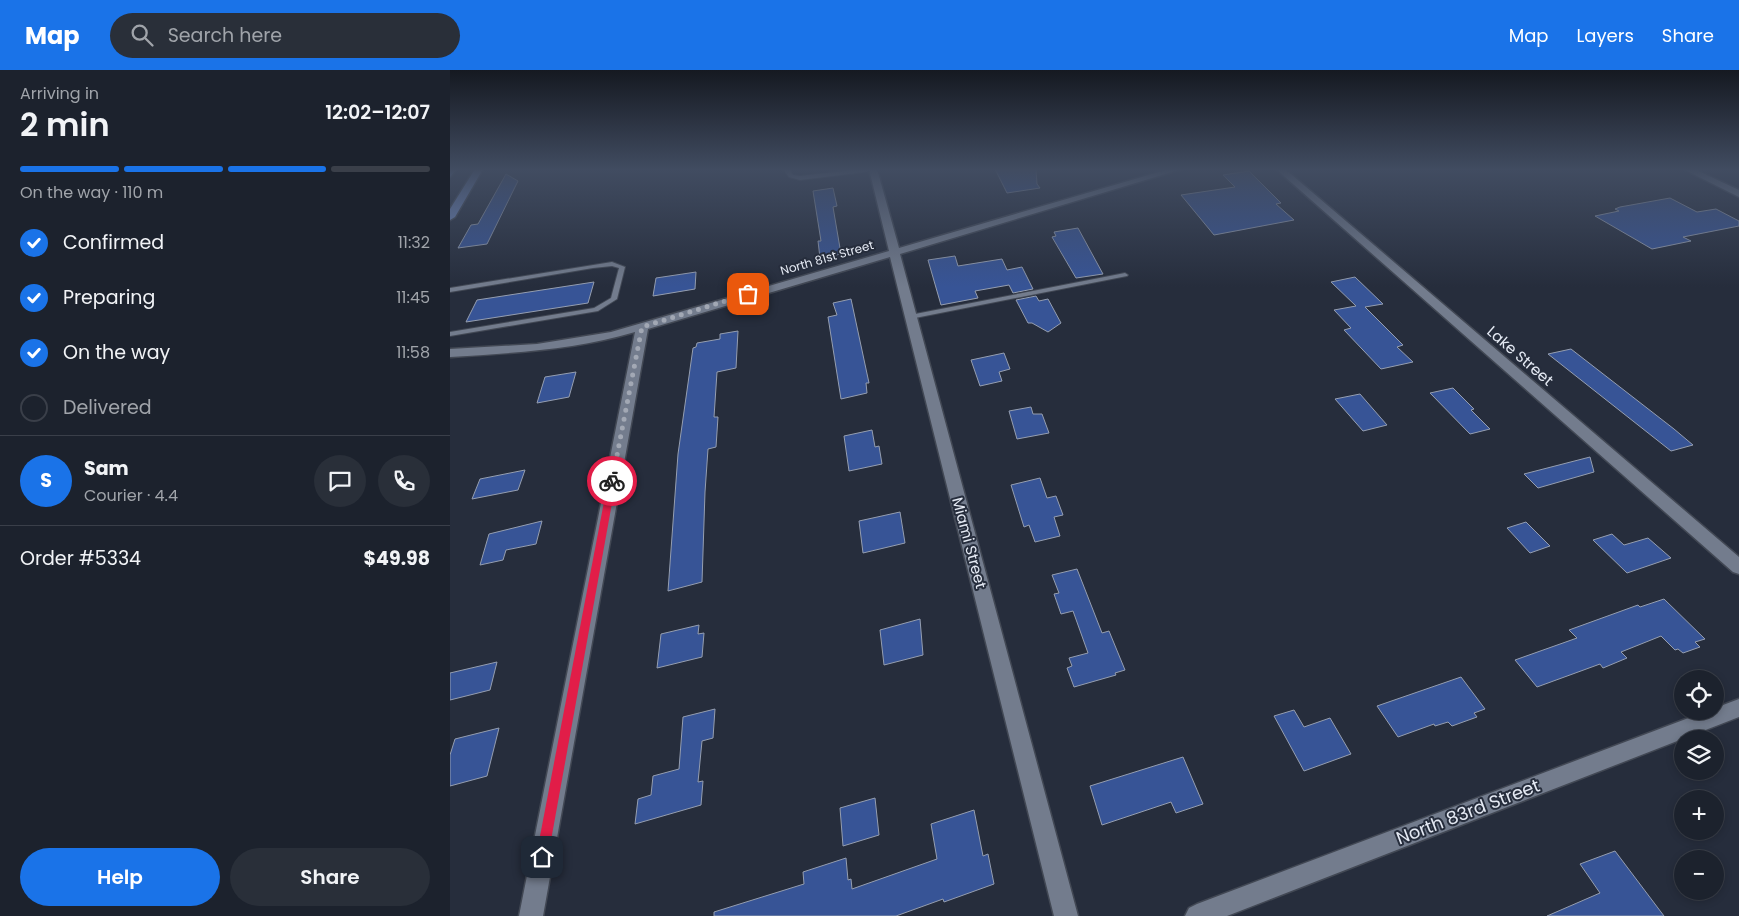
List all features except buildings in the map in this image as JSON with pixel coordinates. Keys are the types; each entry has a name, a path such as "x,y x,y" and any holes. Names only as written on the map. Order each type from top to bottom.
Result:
{"street":[{"name":"Miami Street","path":"883,208 1066,916"},
{"name":"North 81st Street","path":"450,354 565,344 599,338 1043,208"},
{"name":"Lake Street","path":"1326,208 1739,567"},
{"path":"531,916 642,327"},
{"name":"North 83rd Street","path":"1197,916 1739,708"}],"lane":[{"path":"450,290 593,266 612,264 622,267 614,298 596,310 450,334"},
{"path":"910,317 1125,275"}],"way so far":[{"path":"612,481 642,327 748,294"}],"route":[{"path":"542,857 612,481"}]}
